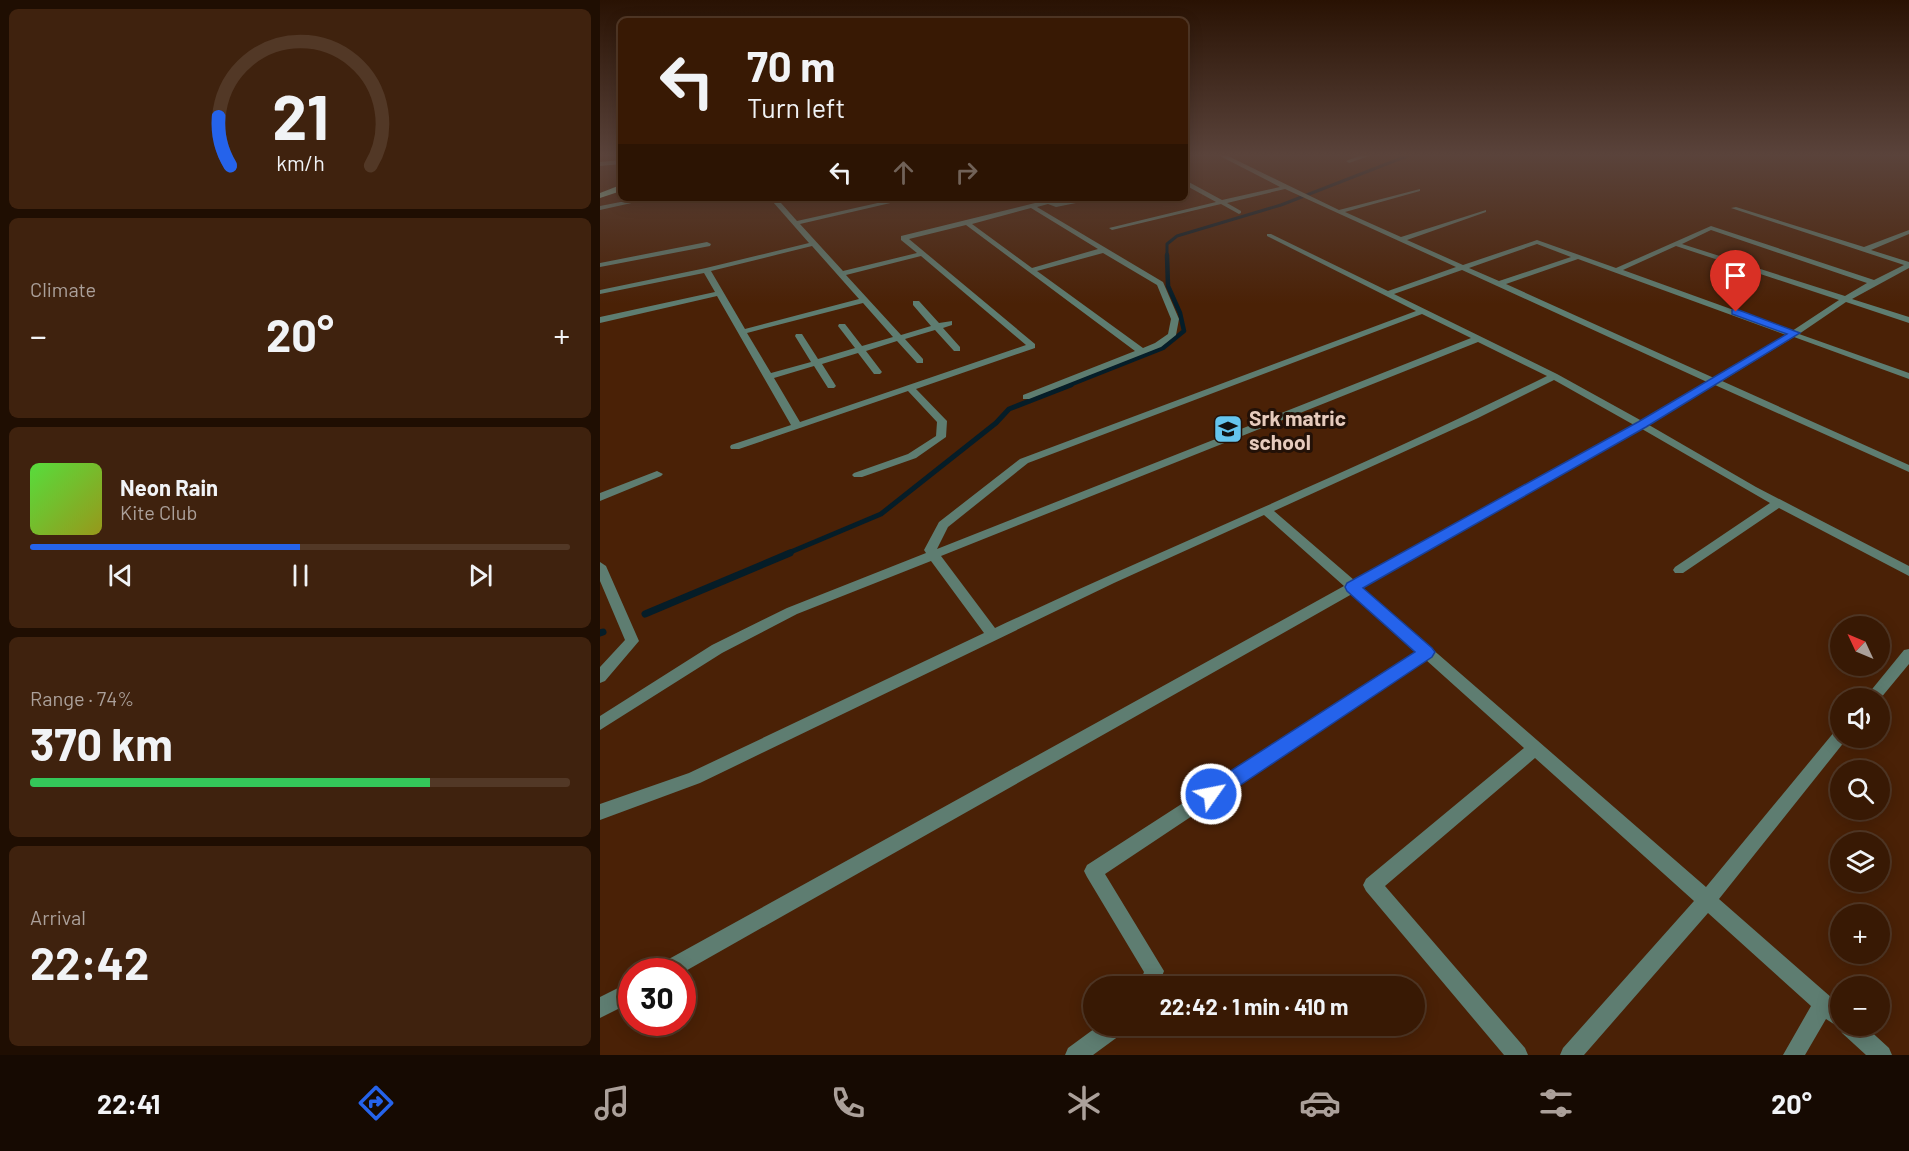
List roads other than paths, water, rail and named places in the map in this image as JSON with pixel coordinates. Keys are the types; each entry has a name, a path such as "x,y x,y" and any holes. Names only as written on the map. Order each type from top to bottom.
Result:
{"street":[{"path":"779,205 920,361"},
{"path":"795,223 876,205"},
{"path":"735,447 1032,346 904,238 1036,205"},
{"path":"1112,228 1212,205"},
{"path":"1226,205 1239,212"},
{"path":"1324,205 1909,469"},
{"path":"1339,212 1363,205"},
{"path":"1026,397 1141,351 1172,335 1175,319 1160,285 1033,207"},
{"path":"1734,208 1866,249 1909,265"},
{"path":"1400,240 1484,211"},
{"path":"967,223 1141,351"},
{"path":"1615,271 1711,228 1875,283"},
{"path":"1866,249 1909,232"},
{"path":"1269,235 1554,376 1778,502 1909,572"},
{"path":"1389,293 1537,242 1795,333 1909,376"},
{"path":"600,265 707,244"},
{"path":"600,292 706,270 813,244"},
{"path":"1676,244 1909,320"},
{"path":"1032,270 1104,250"},
{"path":"840,274 922,254"},
{"path":"1499,284 1578,257"},
{"path":"690,958 1642,425 1795,333 1846,299 1909,265"},
{"path":"706,270 797,426"},
{"path":"600,320 720,293"},
{"path":"743,332 865,300"},
{"path":"916,303 957,349"},
{"path":"993,635 930,550 943,525 1024,461 1423,311"},
{"path":"769,376 948,323"},
{"path":"842,326 877,372"},
{"path":"799,336 831,386"},
{"path":"600,724 717,649 792,611 1479,338"},
{"path":"600,812 694,778 993,635 1474,416 1554,376"},
{"path":"858,475 912,456 941,437 942,421 910,388"},
{"path":"600,496 657,474"},
{"path":"1679,570 1778,502"},
{"path":"1266,510 1830,1009"},
{"path":"600,566 605,592 632,641 600,677"},
{"path":"1152,976 1154,971 1093,871 1427,652"},
{"path":"1880,688 1909,654"},
{"path":"1518,1055 1372,885 1535,748"},
{"path":"1570,1055 1707,900 1830,748"},
{"path":"600,1008 618,998"},
{"path":"1793,1055 1824,1004"},
{"path":"1075,1055 1102,1036"},
{"path":"1860,1036 1882,1055"}],"waterway":[{"path":"1167,255 1167,244 1177,236 1280,205"},
{"path":"1067,386 1163,348 1184,331 1180,313 1168,286 1167,255"},
{"path":"786,554 881,514 996,423 1009,409 1071,385"},
{"path":"645,614 790,553"}],"place":[{"name":"Srk matric school","path":"1228,429"}]}
